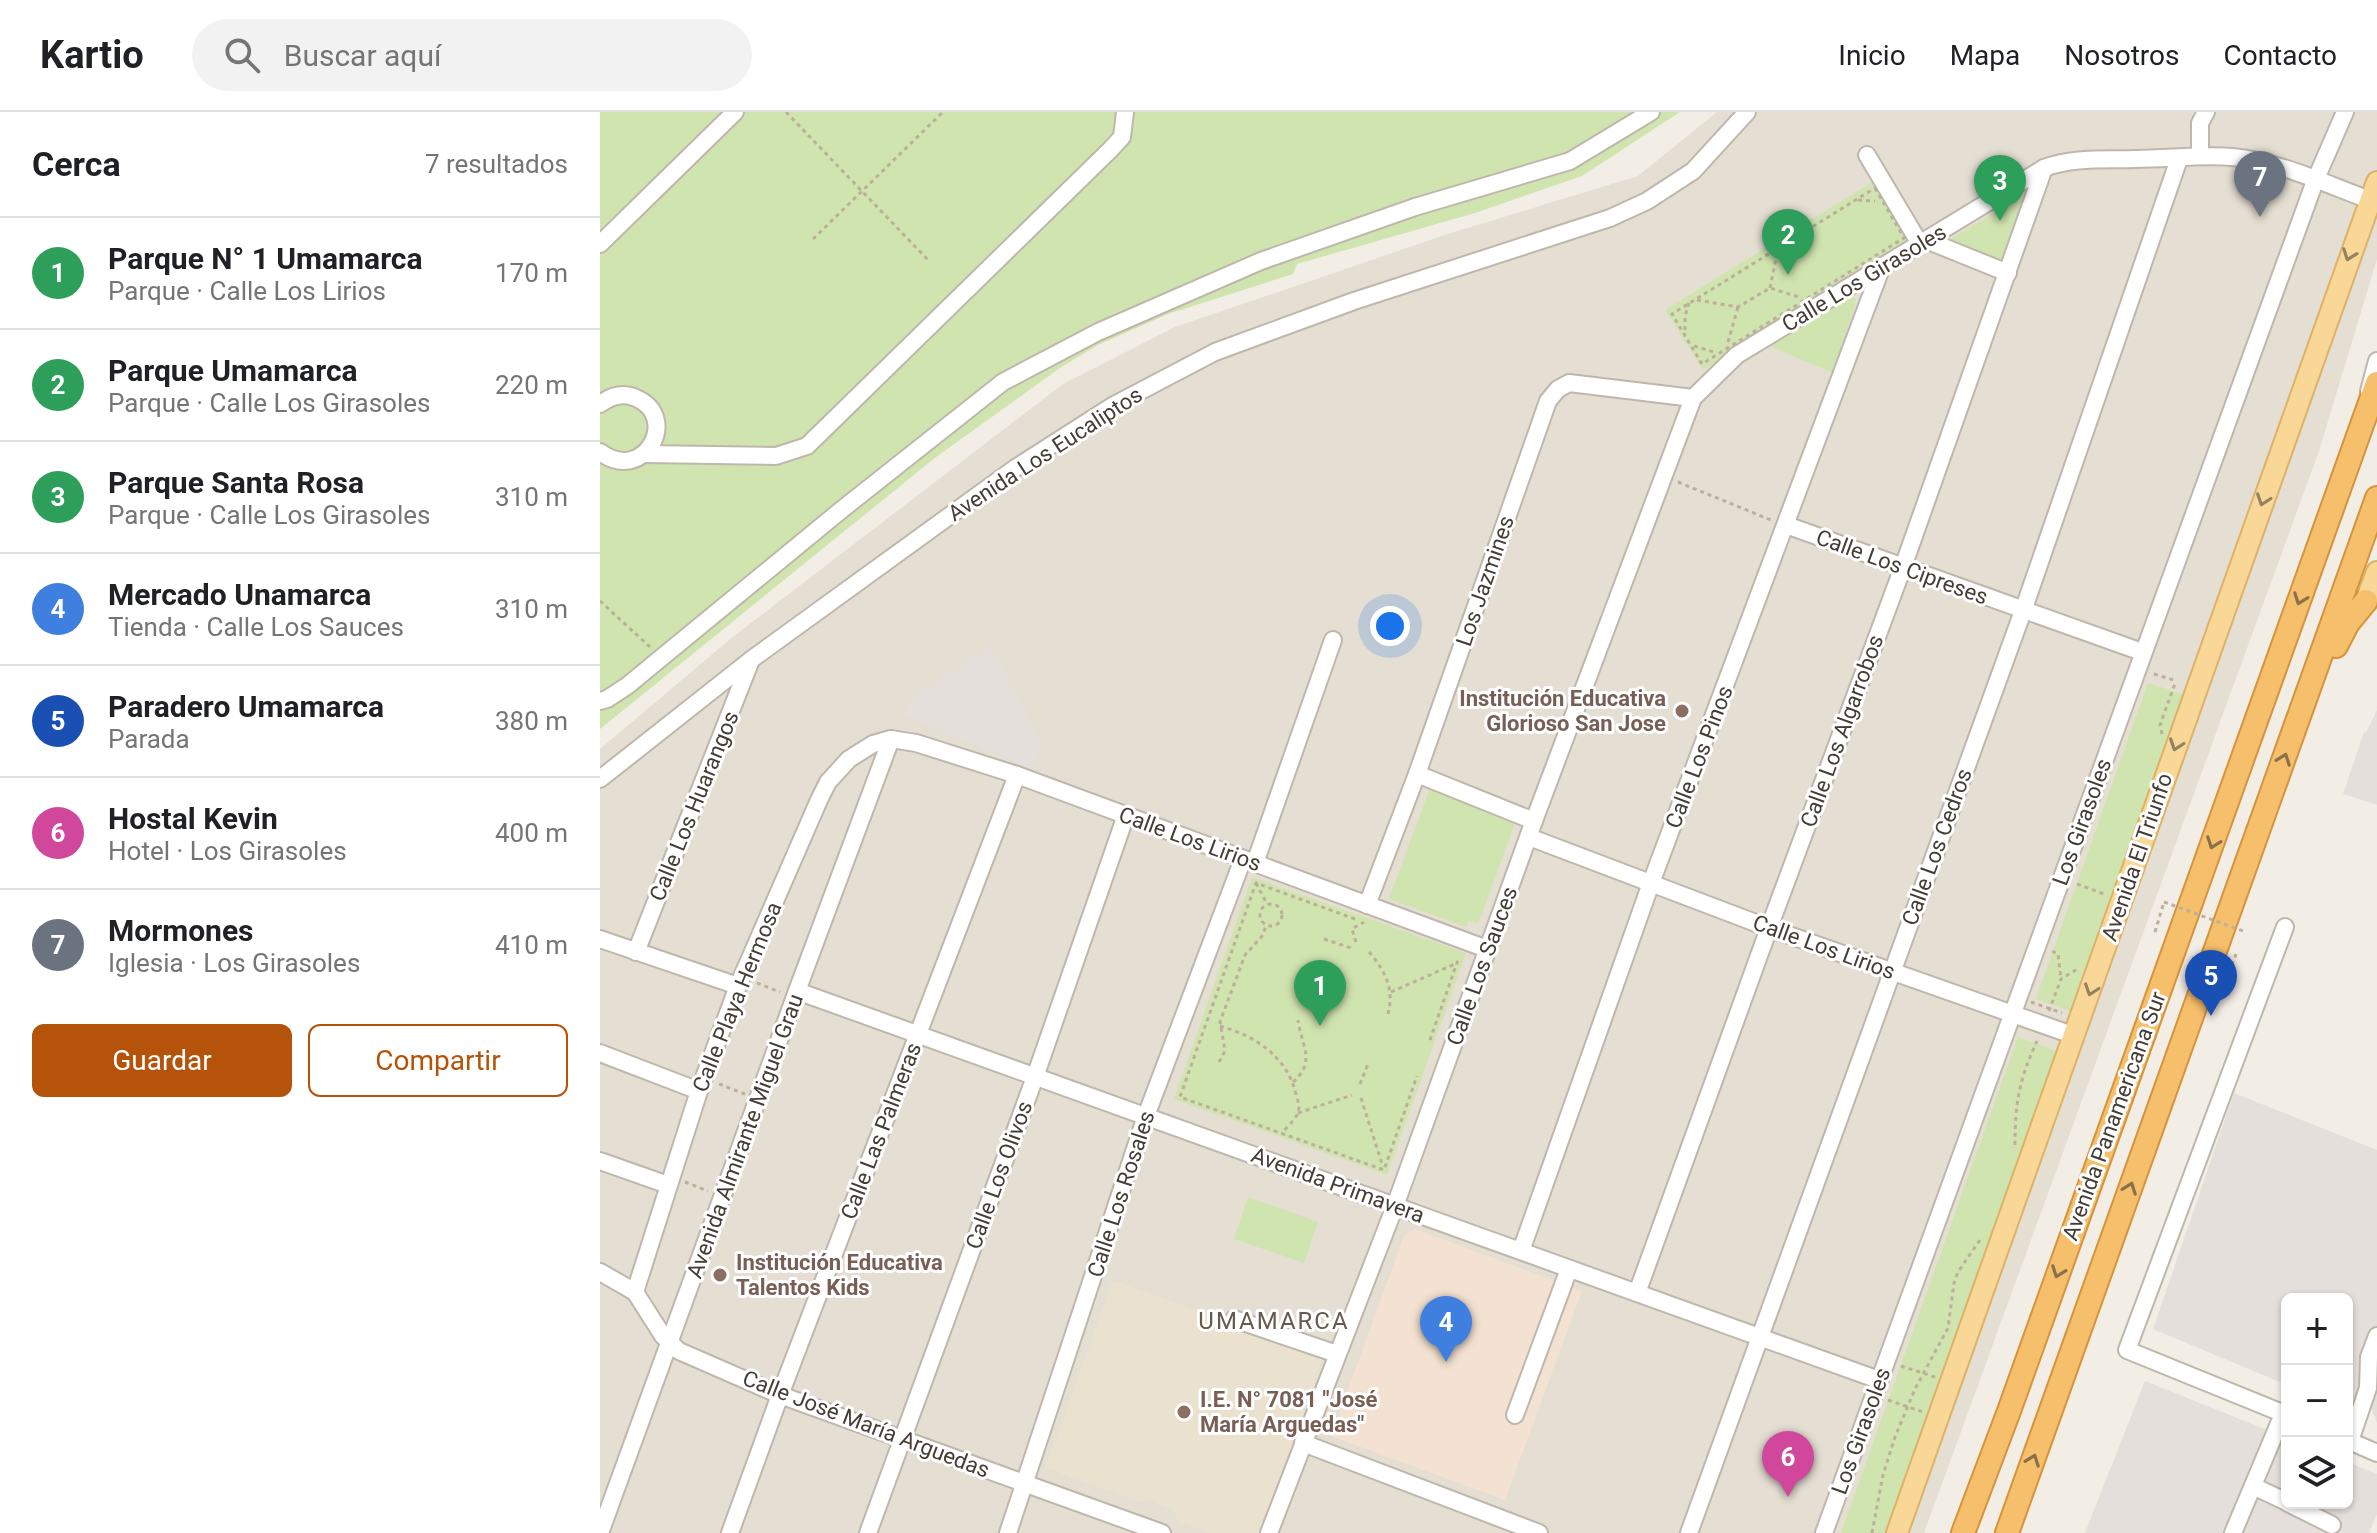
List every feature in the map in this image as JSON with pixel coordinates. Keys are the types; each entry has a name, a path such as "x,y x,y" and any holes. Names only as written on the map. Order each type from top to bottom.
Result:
{"highway":[{"name":"Avenida Panamericana Sur","path":"1963,1533 2377,383"},
{"name":"Avenida Panamericana Sur","path":"2007,1533 2377,498"},
{"path":"2296,726 2348,623 2371,598"}],"main road":[{"name":"Avenida El Triunfo","path":"1897,1533 2374,191"},
{"path":"2371,598 2377,572"}],"street":[{"path":"600,244 735,112"},
{"path":"600,452 616,461 626,461 644,454 776,456 807,446 1110,150 1122,137 1125,112"},
{"path":"600,701 627,686 1003,382 1098,332 1261,261 1415,207 1570,161 1651,112"},
{"name":"Avenida Los Eucaliptos","path":"600,779 752,659 1014,469 1114,405 1215,352 1354,301 1610,218 1693,171 1747,112"},
{"path":"2200,155 2199,131 2206,112"},
{"name":"Los Girasoles","path":"1824,1533 2014,1015 2142,652 2315,181 2345,112"},
{"path":"1867,155 1923,242 2008,273"},
{"name":"Calle Los Girasoles","path":"1693,398 1737,355 2044,168 2064,160 2179,159 2200,155 2251,159 2297,172 2315,181 2374,191"},
{"name":"Calle Los Cedros","path":"1689,1533 2023,611 2179,159"},
{"name":"Calle Los Algarrobos","path":"1637,1293 1903,567 2044,168"},
{"name":"Calle Los Pinos","path":"1521,1251 1651,883 1882,266"},
{"path":"2346,472 2377,361"},
{"name":"Los Jazmines","path":"1367,905 1417,774 1548,401 1558,389 1569,383 1693,398"},
{"path":"600,404 608,398 629,395 648,405 657,425 656,436 644,454"},
{"name":"Calle Los Sauces","path":"1269,1533 1395,1206 1531,829 1693,398"},
{"name":"Calle Los Cipreses","path":"1786,525 2142,652"},
{"name":"Calle Los Rosales","path":"1008,1533 1146,1116 1249,861 1333,640"},
{"name":"Calle Los Huarangos","path":"636,952 752,659"},
{"name":"Calle Los Lirios","path":"891,739 916,743 1017,775 1487,949"},
{"name":"Calle Playa Hermosa","path":"635,1292 669,1181 740,982 828,782 849,759 873,744 891,739"},
{"name":"Avenida Almirante Miguel Grau","path":"600,1533 891,739"},
{"name":"Calle Los Lirios","path":"1417,774 1651,883 2014,1015 2044,1025 2078,1028"},
{"name":"Calle Las Palmeras","path":"730,1533 1017,775"},
{"name":"Calle Los Olivos","path":"868,1533 1035,1077 1126,815"},
{"path":"2281,1413 2127,1350 2285,927"},
{"path":"600,939 740,982"},
{"name":"Avenida Primavera","path":"796,994 918,1034 1760,1337 1876,1387"},
{"path":"600,1053 702,1085"},
{"path":"600,1161 669,1181"},
{"path":"1515,1415 1569,1269"},
{"path":"600,1272 635,1292 670,1345"},
{"path":"1234,1319 1337,1354"},
{"path":"2350,1437 2368,1388 2369,1357 2377,1336"},
{"name":"Calle José María Arguedas","path":"670,1345 780,1395 1143,1530 1162,1533"},
{"path":"2233,1533 2281,1424"},
{"path":"1303,1443 1539,1533"},
{"path":"2353,1443 2377,1453"},
{"path":"2253,1486 2281,1500"},
{"path":"2300,1509 2332,1525"}],"path":[{"path":"786,112 929,261"},
{"path":"813,239 943,112"},
{"path":"1875,188 1904,238 1702,364 1672,314 1855,200 1875,188"},
{"path":"1855,200 1873,200 1886,206"},
{"path":"1895,230 1896,223"},
{"path":"1888,248 1893,238"},
{"path":"1695,300 1738,307 1770,288 1779,248"},
{"path":"1770,288 1806,299"},
{"path":"1685,335 1689,303"},
{"path":"1726,349 1738,307"},
{"path":"1691,344 1707,352 1719,353"},
{"path":"1664,476 1786,525"},
{"path":"600,601 663,656"},
{"path":"2150,672 2196,687"},
{"path":"2165,744 2160,725 2176,681"},
{"path":"1256,883 1267,904 1278,907 1281,916 1276,924 1266,925"},
{"path":"1256,883 1364,922 1352,929 1356,942"},
{"path":"1256,883 1180,1097 1384,1170"},
{"path":"2078,885 2111,896"},
{"path":"2155,932 2164,902 2243,931"},
{"path":"1266,925 1261,920 1260,912 1267,904"},
{"path":"1219,1062 1225,1051 1220,1026 1245,955 1263,935 1266,925"},
{"path":"1324,939 1354,949"},
{"path":"1369,952 1387,975 1391,992 1387,1018"},
{"path":"2015,1150 2015,1104 2061,979 2058,954"},
{"path":"1430,1040 1459,956"},
{"path":"1391,992 1457,963"},
{"path":"2061,979 2085,964"},
{"path":"740,982 796,994"},
{"path":"2020,998 2050,1008 2078,1028"},
{"path":"1293,1082 1305,1070 1307,1056 1298,1020"},
{"path":"1220,1026 1258,1041 1273,1053 1293,1082 1298,1113 1282,1133"},
{"path":"1360,1084 1368,1064"},
{"path":"1384,1170 1417,1076"},
{"path":"702,1085 758,1099"},
{"path":"1298,1113 1352,1095"},
{"path":"1361,1098 1384,1170"},
{"path":"669,1181 723,1197"},
{"path":"1872,1533 1888,1456 1908,1407 1948,1328 1958,1272 1988,1227"},
{"path":"1886,1361 1951,1383"},
{"path":"1876,1387 1908,1407 1938,1418"}],"shaded area":[{"path":"1717,112 2377,112 2377,259 2319,451 1924,1533 600,1533 600,749 734,636 1063,384 1175,327 1451,233 1638,176"},
{"path":"991,646 1043,746 1031,769 902,714 916,696"},
{"path":"2377,710 2377,805 2343,794 2364,732"},
{"path":"2234,1093 2377,1150 2377,1423 2372,1410 2353,1402 2353,1293 2281,1293 2281,1382 2153,1329"},
{"path":"1415,1229 1582,1291 1505,1500 1331,1436 1404,1236"},
{"name":"I.E. N° 7081 \"José María Arguedas\"","path":"1113,1280 1323,1356 1261,1533 1209,1533 1178,1521 1174,1511 1150,1500 1143,1503 1045,1468"},
{"path":"2145,1381 2281,1436 2281,1509 2353,1509 2353,1464 2377,1474 2377,1514 2369,1533 2085,1533"}],"green space":[{"path":"600,112 1680,112 1582,176 1475,213 1297,264 1293,274 1168,314 1098,345 1060,368 936,457 600,729"},
{"path":"1874,181 1911,240 1703,370 1665,310"},
{"path":"2021,197 2025,199 2001,265 1946,242"},
{"path":"1848,294 1856,299 1855,305 1833,373 1770,346 1772,342"},
{"path":"2148,683 2189,696 2075,1013 2036,999"},
{"path":"1432,783 1518,815 1478,924 1469,921 1466,927 1389,899"},
{"path":"1252,877 1466,953 1387,1175 1174,1099"},
{"path":"2018,1037 2063,1053 1889,1533 1841,1533"},
{"path":"1248,1197 1318,1222 1304,1263 1234,1239"}],"place":[{"name":"Mormones","path":"2260,217"},
{"name":"Parque Santa Rosa","path":"2000,221"},
{"name":"Parque Umamarca","path":"1788,275"},
{"name":"Institución Educativa Glorioso San Jose","path":"1682,711"},
{"name":"Paradero Umamarca","path":"2211,1016"},
{"name":"Parque N° 1 Umamarca","path":"1320,1026"},
{"name":"Institución Educativa Talentos Kids","path":"720,1275"},
{"name":"Mercado Unamarca","path":"1446,1362"},
{"name":"I.E. N° 7081 \"José María Arguedas\"","path":"1184,1412"},
{"name":"Hostal Kevin","path":"1788,1497"}],"district":[{"name":"UMAMARCA","path":"1274,1321"}]}
